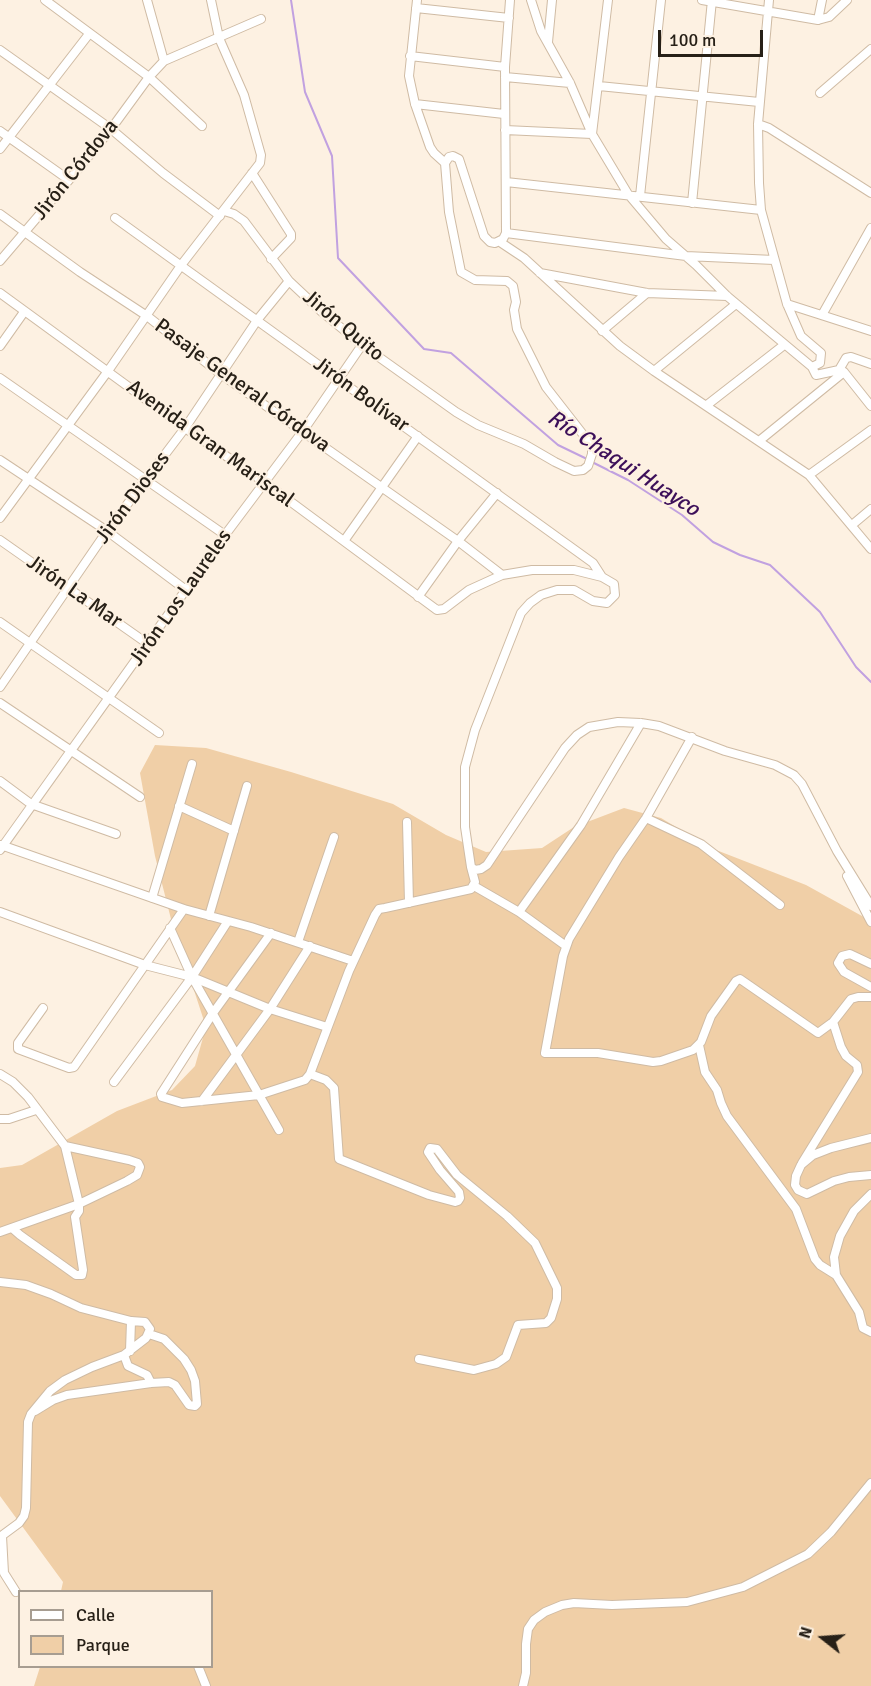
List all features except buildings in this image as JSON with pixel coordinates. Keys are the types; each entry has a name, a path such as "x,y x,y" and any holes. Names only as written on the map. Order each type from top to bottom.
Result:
{"street":[{"path":"45,0 149,77 202,126"},
{"path":"147,0 164,61 261,19"},
{"path":"0,518 108,371 182,264 260,163 261,155 244,95 219,38 211,0"},
{"path":"500,242 506,233 504,114 510,0"},
{"path":"531,0 535,18 570,83 592,134 628,194 666,239 727,296 784,345 814,366"},
{"path":"548,43 552,0"},
{"path":"592,134 608,0"},
{"path":"640,196 661,0"},
{"path":"702,0 818,20 829,16 847,0"},
{"path":"770,0 758,124 761,210 787,304 801,336 821,353 822,358 814,366 814,374 841,371"},
{"path":"818,20 822,0"},
{"path":"692,203 712,1"},
{"path":"509,18 417,4 410,56 409,76 415,104 430,147 444,163 449,157 459,159 484,236 490,242 500,242 524,258 602,331 654,371 809,475 871,549"},
{"path":"0,149 89,34"},
{"name":"Jirón Quito","path":"0,50 111,129 163,173 222,213 234,214 244,221 289,280 362,345 478,425 524,444 574,471 583,470 588,466 592,446 546,387 517,329 513,286 507,281 475,280 461,272 449,212 444,163"},
{"path":"820,93 871,50"},
{"path":"410,56 505,67"},
{"name":"Jirón Córdova","path":"0,261 111,129 149,77 164,61"},
{"path":"505,76 570,83"},
{"path":"599,86 650,93 759,102"},
{"path":"415,104 504,114"},
{"path":"758,124 769,128 871,193"},
{"path":"505,130 592,134"},
{"path":"0,132 69,180"},
{"path":"252,173 291,234 291,238 271,259"},
{"path":"506,182 761,210"},
{"name":"Pasaje General Córdova","path":"0,214 27,231 80,272 147,316 222,375 458,541 502,576"},
{"name":"Jirón Bolívar","path":"116,218 593,563 602,577 610,580 615,589 612,600 607,603 593,601 574,590 557,590 530,603 521,613 475,730 465,767 465,827 471,867"},
{"path":"822,315 871,228"},
{"path":"506,233 686,256 774,260"},
{"path":"540,273 647,293 727,296"},
{"name":"Jirón Dioses","path":"0,687 107,531 185,428 258,319 289,280"},
{"name":"Avenida Gran Mariscal","path":"0,293 185,428 264,482 437,610 441,610 469,590 502,576"},
{"path":"602,331 647,293"},
{"path":"654,371 736,304"},
{"path":"787,304 871,331"},
{"path":"0,346 24,312"},
{"name":"Jirón Los Laureles","path":"1,847 110,699 225,535 303,431 362,345"},
{"path":"707,405 784,345"},
{"path":"759,441 841,371 846,358 851,357 871,364"},
{"path":"841,371 871,405"},
{"path":"0,378 225,535"},
{"path":"809,475 871,430"},
{"path":"344,541 418,436"},
{"path":"0,460 107,531 186,590"},
{"path":"418,597 458,541 497,493"},
{"path":"852,525 871,509"},
{"name":"Jirón La Mar","path":"0,540 148,644"},
{"path":"502,576 546,569 574,570 602,577"},
{"path":"0,622 159,733"},
{"path":"0,703 140,797"},
{"path":"471,867 476,870 487,865 565,748 578,735 589,727 618,722 641,723 659,726 725,751 775,765 794,775 802,784 837,851 871,906"},
{"path":"519,912 580,825 641,723"},
{"path":"692,737 646,818 619,857 566,946 545,1053 598,1053 653,1062 693,1050 699,1045 711,1016 736,981 740,979 818,1033 833,1022 851,999 871,997"},
{"path":"152,898 192,764"},
{"path":"0,781 31,804 116,834"},
{"path":"209,916 247,786"},
{"path":"179,806 234,831"},
{"path":"646,818 701,844 780,905"},
{"path":"407,822 409,903"},
{"path":"298,942 334,837"},
{"path":"1,847 184,909 271,933 353,961"},
{"path":"837,851 851,887 871,922"},
{"path":"471,867 474,886"},
{"path":"474,886 519,912 566,946"},
{"path":"271,933 213,1013 161,1094 162,1097 182,1103 259,1095 305,1080 310,1074 353,961 379,909 466,890 474,886"},
{"path":"42,1008 18,1043 18,1049 71,1068 184,909"},
{"path":"0,912 145,965 192,977 270,1009 327,1027"},
{"path":"114,1082 192,977 228,921"},
{"path":"170,928 192,977 279,1130"},
{"path":"202,1101 270,1009 309,946"},
{"path":"871,964 850,954 842,956 838,963 844,972 871,987"},
{"path":"833,1022 841,1047 846,1056 857,1065 858,1072 801,1165 795,1185 798,1190 807,1194 834,1181 871,1175"},
{"path":"699,1045 705,1072 717,1090 727,1116 796,1209 815,1259 836,1275"},
{"path":"0,1074 13,1082 28,1097 65,1146 79,1204 79,1211 75,1217 83,1270 80,1276 12,1228"},
{"path":"310,1074 326,1080 334,1088 339,1159 429,1195 458,1201 459,1192 428,1152 430,1148 437,1149 458,1175 535,1243 557,1288 557,1299 551,1318 546,1323 538,1325 518,1325 506,1357 496,1364 474,1370 419,1359"},
{"path":"0,1119 9,1119 36,1110"},
{"path":"801,1165 813,1155 831,1148 871,1138"},
{"path":"0,1232 62,1212 127,1181 137,1175 140,1167 138,1163 129,1160 65,1146"},
{"path":"871,1194 854,1211 840,1236 834,1257 836,1275 859,1312 863,1328 871,1332"},
{"path":"62,1212 75,1217"},
{"path":"0,1282 26,1286 51,1294 81,1308 132,1321 145,1322 150,1329 149,1334 127,1353 65,1380 50,1391 31,1414 28,1422 26,1508 19,1523 1,1536 4,1573 18,1593"},
{"path":"132,1321 127,1353 128,1366 147,1375 151,1383"},
{"path":"31,1414 52,1400 67,1395 169,1382 175,1385 189,1405 195,1406 197,1404 195,1381 184,1359 164,1339 149,1334"},
{"path":"523,1686 526,1673 525,1644 528,1629 534,1620 545,1611 574,1603 612,1605 687,1602 743,1587 808,1554 831,1532 871,1483"},
{"path":"0,1584 18,1593"},
{"path":"199,1668 206,1686"}],"green space":[{"path":"155,745 206,748 393,804 446,835 486,852 542,848 574,827 624,808 661,818 711,848 806,885 871,921 871,1686 34,1686 40,1668 213,1668 213,1590 61,1590 63,1582 0,1496 0,1168 22,1165 117,1111 172,1090 195,1066 206,1027 172,923 155,856 140,773"}],"waterway":[{"name":"Río Chaqui Huayco","path":"291,0 305,92 332,156 338,258 424,349 451,353 558,445 587,459"},
{"name":"Río Chaqui Huayco","path":"592,462 628,480 682,515 713,542 740,555 770,565 820,612 856,667 871,682"}]}
